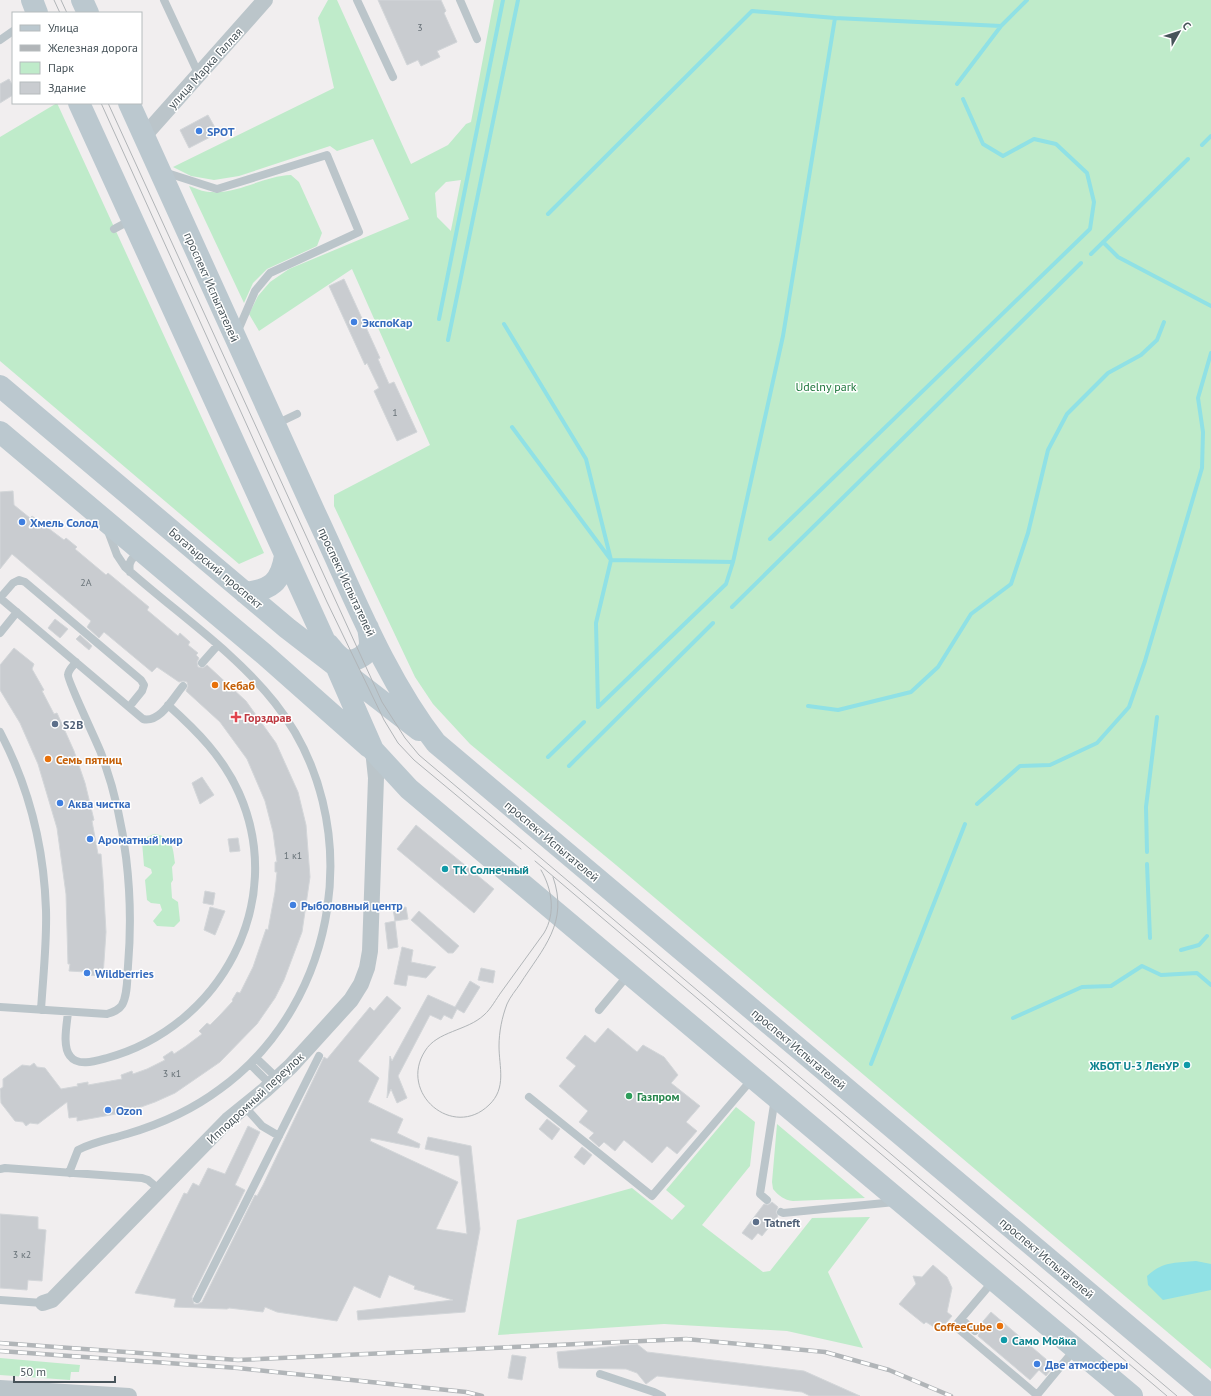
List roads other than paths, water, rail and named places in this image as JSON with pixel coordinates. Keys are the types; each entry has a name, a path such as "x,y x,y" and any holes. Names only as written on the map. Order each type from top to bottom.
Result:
{"main road":[{"path":"32,0 38,12"},
{"path":"82,0 88,12"},
{"path":"79,104 123,224 285,556 373,750"},
{"name":"проспект Испытателей","path":"129,104 274,425 384,662 416,717 436,743 1211,1396"},
{"name":"Богатырский проспект","path":"0,386 337,668 436,743"},
{"path":"0,432 264,654 373,750 409,789 754,1077 1132,1396"},
{"path":"245,592 264,589 272,584 278,578 283,569 285,556"},
{"path":"324,640 343,659 351,661 367,652 370,645 367,625"}],"street":[{"name":"улица Марка Галлая","path":"144,136 265,0"},
{"name":"Ипподромный переулок","path":"43,1303 52,1300 228,1120 274,1082 351,1000 361,984 367,968 370,951 376,778 373,750"},
{"path":"0,1388 129,1396"}],"lane":[{"path":"164,0 199,75"},
{"path":"357,0 392,77"},
{"path":"460,0 477,39"},
{"path":"0,40 12,32"},
{"path":"160,171 182,176 217,189 326,154 359,232 270,273 255,292 235,338"},
{"path":"274,425 297,414"},
{"path":"69,1172 78,1150 148,1128 186,1111 221,1089 253,1061 290,1013 311,973 325,928 330,890 329,835 318,783 307,755 293,729 277,705 258,682 130,572 120,561 104,520"},
{"path":"130,572 130,561 134,557 145,554"},
{"path":"129,707 142,692 144,685 141,680 25,582 19,580 13,583 0,598 143,719 150,720 157,717 183,686"},
{"path":"0,633 17,612"},
{"path":"202,663 217,646"},
{"path":"0,1007 107,1014 115,1012 125,999 130,937 130,893 120,824 102,757 84,711 68,680 69,670 76,662"},
{"path":"68,1012 67,1051 70,1057 76,1061 83,1062 106,1058 150,1042 180,1022 214,988 235,954 247,921 254,886 254,867 253,848 246,811 232,779 214,750 201,735 168,704"},
{"path":"0,732 14,762 28,801 42,859 46,917 41,1010"},
{"path":"599,1010 630,973"},
{"path":"197,1299 319,1056"},
{"path":"253,1061 274,1082"},
{"path":"529,1097 652,1196 754,1077"},
{"path":"767,1200 760,1194 775,1095"},
{"path":"245,1107 262,1126 279,1136"},
{"path":"0,1169 5,1168 69,1172 142,1178 148,1180 160,1190"},
{"path":"781,1212 783,1214 901,1202"},
{"path":"994,1280 955,1326 1037,1395 1076,1348"},
{"path":"0,1300 43,1303"},
{"path":"961,1319 975,1331"},
{"path":"600,1374 662,1396"}],"water":[{"path":"1196,1261 1211,1264 1211,1290 1163,1300 1148,1285 1147,1276 1164,1265"}],"waterway":[{"path":"439,319 503,0"},
{"path":"448,340 518,0"},
{"path":"957,84 1001,26 1027,0"},
{"path":"548,214 752,11 835,18 1001,26"},
{"path":"504,324 586,459 611,560 733,562 783,336 835,18"},
{"path":"770,539 1090,229 1094,202 1087,173 1056,144 1034,139 1003,156 983,144 963,99"},
{"path":"1202,145 1211,136"},
{"path":"1091,254 1188,159"},
{"path":"1103,242 1118,257 1211,306"},
{"path":"732,607 1081,263"},
{"path":"808,706 838,710 911,692 938,667 971,614 1011,584 1028,533 1048,450 1067,414 1108,373 1141,355 1157,340 1164,322"},
{"path":"977,804 1020,766 1050,765 1097,743 1129,707 1145,661 1202,468 1203,432 1198,398 1211,353"},
{"path":"512,427 611,560 596,623 598,707"},
{"path":"598,707 726,584 733,562"},
{"path":"569,766 713,623"},
{"path":"1147,852 1146,807 1157,717"},
{"path":"548,757 584,722"},
{"path":"871,1064 965,824"},
{"path":"1147,864 1150,938"},
{"path":"1181,950 1199,945 1207,936"},
{"path":"1013,1018 1082,987 1111,986 1142,966 1161,975 1197,973 1211,985"}],"tram line":[{"path":"54,0 60,12"},
{"path":"61,0 67,12"},
{"path":"101,104 327,602 384,720 398,743 414,760 521,849"},
{"path":"108,104 382,702 405,738 419,755 1177,1396"},
{"path":"535,861 1167,1396"},
{"path":"541,870 548,885 551,901 550,917 544,933 487,1013 469,1025 437,1039 430,1044 425,1051 419,1067 419,1082 424,1096 433,1107 446,1114 460,1117 475,1114 489,1105 498,1092 501,1077 499,1041 502,1019 508,1001 545,946 556,922 558,908 557,893 553,877"}],"railway":[{"path":"0,1343 238,1360 686,1339 825,1352 889,1370 951,1396"},
{"path":"0,1351 238,1368 466,1392 482,1396"}],"place":[{"name":"SPOT","path":"199,131"},
{"name":"ЭкспоКар","path":"354,322"},
{"name":"Хмель Солод","path":"22,522"},
{"name":"Кебаб","path":"215,685"},
{"name":"Горздрав","path":"236,717"},
{"name":"S2B","path":"55,724"},
{"name":"Семь пятниц","path":"48,759"},
{"name":"Аква чистка","path":"60,803"},
{"name":"Ароматный мир","path":"90,839"},
{"name":"ТК Солнечный","path":"445,869"},
{"name":"Рыболовный центр","path":"293,905"},
{"name":"Wildberries","path":"87,973"},
{"name":"ЖБОТ U-3 ЛенУР","path":"1187,1065"},
{"name":"Газпром","path":"629,1096"},
{"name":"Ozon","path":"108,1110"},
{"name":"Tatneft","path":"756,1222"},
{"name":"CoffeeCube","path":"1000,1326"},
{"name":"Само Мойка","path":"1004,1340"},
{"name":"Две атмосферы","path":"1037,1364"}],"park label":[{"name":"Udelny park","path":"826,386"}]}
